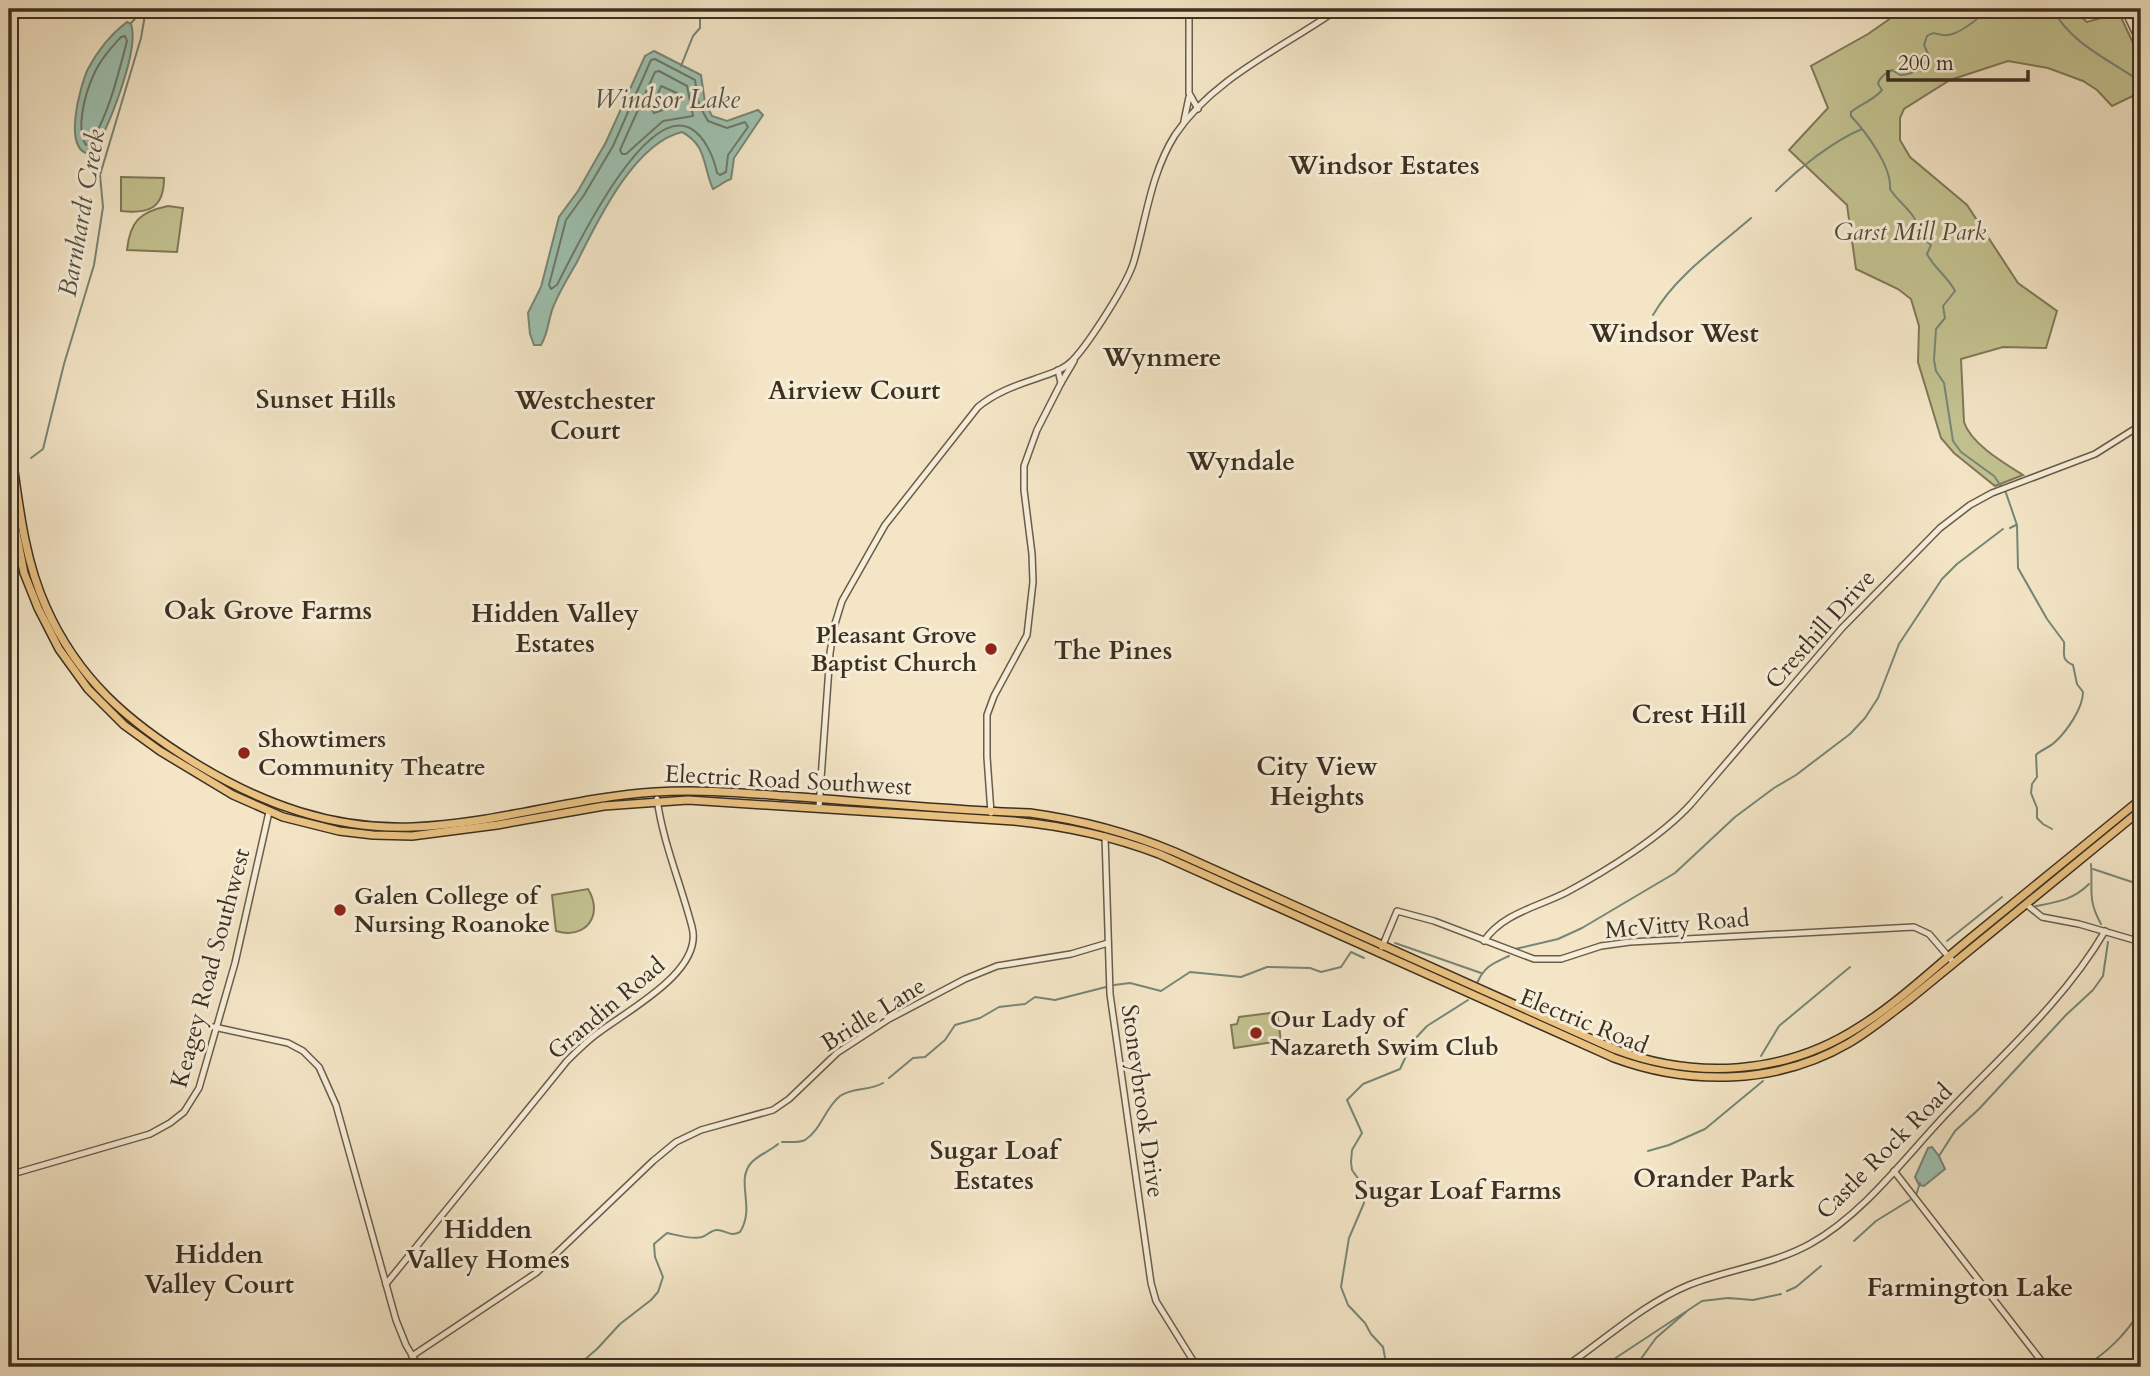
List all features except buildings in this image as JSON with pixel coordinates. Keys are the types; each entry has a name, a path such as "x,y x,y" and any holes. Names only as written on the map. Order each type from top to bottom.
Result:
{"main road":[{"name":"Electric Road Southwest","path":"9,436 26,546 33,571 45,606 66,645 93,683 129,719 164,744 236,787 270,803 322,819 387,827 450,824 601,797 657,792 727,792 961,817"},
{"name":"Electric Road Southwest","path":"9,496 21,559 38,608 59,649 88,689 124,725 160,751 233,795 298,822 373,835 412,835 497,825 604,806 696,800 819,803 991,815"},
{"name":"Electric Road","path":"1951,959 2141,799"},
{"name":"Electric Road","path":"961,817 1030,813 1106,831 1175,852 1381,949 1622,1052 1669,1065 1713,1069 1746,1068 1778,1062 1828,1044 1870,1020 2026,904 2141,810"}],"street":[{"path":"1183,125 1189,93 1189,9"},
{"path":"991,815 987,757 988,715 994,696 1019,653 1029,626 1033,570 1024,466 1037,430 1075,358 1128,277 1157,175 1169,146 1183,125 1244,69 1338,9"},
{"path":"2124,9 2141,45"},
{"path":"1189,93 1198,109"},
{"path":"819,803 832,637 842,601 857,571 885,524 978,407 995,394 1058,370 1075,358"},
{"path":"1058,370 1060,386"},
{"name":"Cresthill Drive","path":"1484,941 1498,923 1576,887 1670,825 1842,628 1910,557 1958,514 2002,488 2095,454 2141,425"},
{"name":"Grandin Road","path":"386,1284 567,1061 597,1033 663,986 687,960 695,940 675,874 657,792"},
{"name":"Keagey Road Southwest","path":"9,1175 137,1139 178,1118 190,1105 199,1088 235,963 269,812"},
{"name":"Stoneybrook Drive","path":"1106,831 1111,994 1154,1295 1197,1367"},
{"path":"2026,904 2042,917 2141,942"},
{"name":"McVitty Road","path":"1381,949 1397,911 1427,919 1525,957 1553,960 1601,946 1630,942 1914,927 1929,934 1951,959"},
{"name":"Castle Rock Road","path":"1565,1367 1637,1314 1670,1294 1698,1282 1769,1262 1809,1245 1843,1222 2055,1000 2105,931"},
{"name":"Bridle Lane","path":"412,1356 536,1273 676,1142 701,1130 773,1110 789,1099 837,1053 889,1019 965,979 997,967 1071,954 1108,943"},
{"path":"215,1027 288,1043 303,1051 319,1067 336,1105 400,1331 419,1367"},
{"path":"1894,1171 2046,1367"}],"green space":[{"name":"Garst Mill Park","path":"1904,9 2072,9 2087,22 2119,13 2141,60 2141,92 2112,106 2097,90 2083,81 2048,68 2008,61 1950,80 1904,109 1900,118 1900,140 1910,157 1967,205 2018,283 2057,311 2046,348 2003,347 1961,359 1964,422 1968,430 1989,452 2023,475 1995,486 1954,453 1941,438 1918,362 1919,326 1911,299 1898,289 1856,269 1847,205 1789,150 1828,108 1811,66 1868,34"},
{"path":"121,177 164,178 158,203 146,210 121,211"},
{"path":"168,206 183,208 177,252 127,250 128,240 138,219 150,211"},
{"path":"588,889 594,908 589,923 576,932 556,931 552,895"},
{"name":"Our Lady of Nazareth Swim Club","path":"1277,1012 1281,1041 1234,1048 1231,1025 1237,1024 1239,1017"}],"water":[{"path":"127,22 131,24 133,36 122,87 108,123 90,154 82,150 77,142 75,130 81,89 96,56"},
{"name":"Windsor Lake","path":"654,51 701,75 705,103 712,116 727,121 758,110 763,115 734,158 731,179 713,189 700,150 690,137 682,132 665,139 648,151 633,167 606,206 556,299 544,340 541,345 534,345 528,313 541,287 559,217 578,191 606,142 645,56"},
{"path":"1932,1147 1945,1169 1924,1186 1919,1185 1915,1177 1928,1148"}],"waterway":[{"path":"131,23 144,9"},
{"name":"Barnhardt Creek","path":"31,458 43,449 64,364 94,265 103,207 100,175 141,38 146,9"},
{"path":"681,66 693,36 700,28 700,9"},
{"path":"1987,9 1973,22 1954,33 1933,33 1927,36 1924,45 1929,56 1924,64 1909,74 1900,75 1892,70 1885,74 1878,84 1882,90 1851,112 1851,116 1882,160 1890,180 1890,189 1913,216 1920,233 1931,245 1927,254 1955,291 1943,306 1945,318 1936,329 1934,360 1936,371 1944,383 1953,441 1961,452 1994,476 2006,493 2017,525 2018,568 2047,619 2064,642 2065,658 2073,665 2077,684 2083,692 2080,705 2069,726 2055,742 2036,755 2037,777 2032,784 2031,793 2037,808 2037,818 2052,829"},
{"path":"2052,9 2078,40 2135,78 2141,85"},
{"path":"1776,191 1817,156 1862,129"},
{"path":"1653,315 1685,275 1751,218"},
{"path":"2010,528 2016,525"},
{"path":"1515,949 1558,939 1582,928 1675,873 1735,817 1850,734 1878,698 1899,644 1942,579 2003,529"},
{"path":"2091,864 2092,901 2101,924"},
{"path":"2093,869 2141,885"},
{"path":"2036,906 2071,897 2089,884"},
{"path":"1947,941 2002,897"},
{"path":"1939,1156 1955,1131 2093,990 2103,976 2108,942"},
{"path":"1395,943 1481,973"},
{"path":"1114,985 1130,983 1161,991 1190,972 1241,977 1267,967 1310,968 1321,972 1341,967 1351,952 1364,958"},
{"path":"1477,983 1490,966 1509,956"},
{"path":"1761,1056 1779,1026 1850,967"},
{"path":"889,1078 913,1058 925,1057 945,1040 955,1025 980,1018 999,1007 1025,1004 1035,997 1055,1000 1106,987"},
{"path":"1386,1363 1383,1347 1348,1305 1341,1287 1349,1238 1364,1203 1362,1184 1352,1170 1351,1162 1352,1150 1362,1133 1347,1100 1363,1084 1400,1069 1413,1041 1427,1026 1468,1000"},
{"path":"1648,1151 1705,1129 1763,1081"},
{"path":"782,1142 805,1140 840,1096 883,1083"},
{"path":"576,1367 658,1292 663,1277 655,1257 654,1244 667,1233 694,1238 716,1230 731,1234 740,1232 746,1213 747,1170 754,1160 778,1144"},
{"path":"1916,1195 1920,1183"},
{"path":"1854,1241 1876,1221 1910,1200"},
{"path":"1787,1291 1796,1287 1821,1266"},
{"path":"1602,1367 1702,1301 1728,1298 1753,1300 1781,1294"},
{"path":"2083,1367 2116,1342 2141,1308"},
{"path":"1635,1367 1656,1338 1686,1312"}],"place":[{"name":"Pleasant Grove Baptist Church","path":"991,649"},
{"name":"Showtimers Community Theatre","path":"244,753"},
{"name":"Galen College of Nursing Roanoke","path":"340,910"},
{"name":"Our Lady of Nazareth Swim Club","path":"1256,1033"}],"district":[{"name":"Windsor Estates","path":"1384,165"},
{"name":"Windsor West","path":"1674,333"},
{"name":"Wynmere","path":"1162,357"},
{"name":"Airview Court","path":"854,390"},
{"name":"Sunset Hills","path":"326,399"},
{"name":"Westchester Court","path":"585,415"},
{"name":"Wyndale","path":"1241,461"},
{"name":"Oak Grove Farms","path":"268,610"},
{"name":"Hidden Valley Estates","path":"555,628"},
{"name":"The Pines","path":"1113,650"},
{"name":"Crest Hill","path":"1689,714"},
{"name":"City View Heights","path":"1317,781"},
{"name":"Sugar Loaf Estates","path":"994,1165"},
{"name":"Orander Park","path":"1714,1178"},
{"name":"Sugar Loaf Farms","path":"1458,1190"},
{"name":"Hidden Valley Homes","path":"488,1244"},
{"name":"Hidden Valley Court","path":"219,1269"},
{"name":"Farmington Lake","path":"1970,1287"}]}
